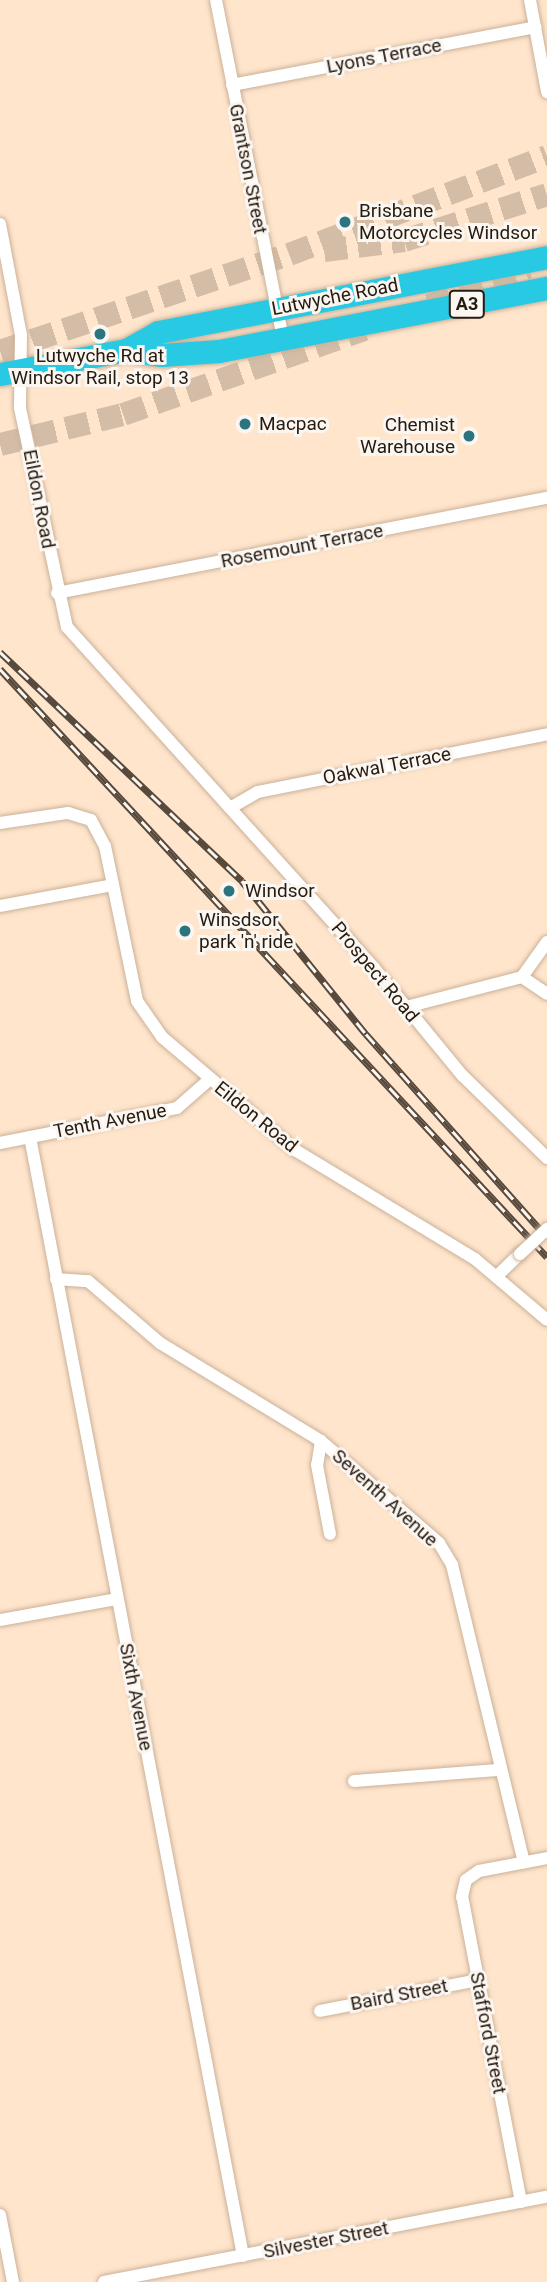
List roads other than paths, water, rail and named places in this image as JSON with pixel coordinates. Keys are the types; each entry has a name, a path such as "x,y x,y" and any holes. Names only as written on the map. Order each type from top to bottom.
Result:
{"highway":[{"name":"Lutwyche Road","path":"126,350 158,332 547,257"},
{"name":"Lutwyche Road","path":"11,372 126,350 196,353 547,288"}],"street":[{"name":"Grantson Street","path":"216,0 283,338"},
{"path":"530,0 547,92"},
{"name":"Lyons Terrace","path":"232,85 535,27"},
{"name":"Eildon Road","path":"0,224 21,335 11,372 57,593 67,627"},
{"name":"Rosemount Terrace","path":"57,593 547,498"},
{"name":"Prospect Road","path":"67,627 407,1007 462,1075 547,1158"},
{"name":"Oakwal Terrace","path":"230,808 258,792 547,734"},
{"name":"Eildon Road","path":"0,823 68,813 91,820 113,885 137,1001 163,1037 295,1150 498,1275 547,1320"},
{"path":"0,906 113,885"},
{"path":"407,1007 522,977 547,942"},
{"path":"522,977 547,994"},
{"name":"Tenth Avenue","path":"0,1143 177,1108 210,1079"},
{"name":"Sixth Avenue","path":"30,1137 243,2256"},
{"path":"498,1275 547,1229"},
{"name":"Seventh Avenue","path":"56,1279 88,1281 159,1343 321,1441 439,1543 452,1565 498,1770 524,1862"},
{"path":"321,1441 317,1465 330,1534"},
{"path":"0,1620 117,1600"},
{"path":"354,1781 498,1770"},
{"path":"524,1862 547,1858"},
{"name":"Stafford Street","path":"521,2202 462,1897 466,1880 479,1871 524,1862"},
{"name":"Baird Street","path":"320,2011 478,1980"},
{"name":"Silvester Street","path":"104,2282 547,2197"},
{"path":"0,2216 13,2282"}],"tunnel":[{"path":"0,351 289,254 547,156"},
{"path":"324,250 404,240 547,194"},
{"path":"429,305 528,267"},
{"path":"0,444 123,414 364,329"}],"railway":[{"path":"0,652 242,881 366,1034 547,1237"},
{"path":"0,669 547,1257"}],"place":[{"name":"Brisbane Motorcycles Windsor","path":"345,222"},
{"name":"Lutwyche Rd at Windsor Rail, stop 13","path":"100,334"},
{"name":"Macpac","path":"245,424"},
{"name":"Chemist Warehouse","path":"469,436"},
{"name":"Windsor","path":"229,891"},
{"name":"Winsdsor park 'n' ride","path":"185,931"}]}
